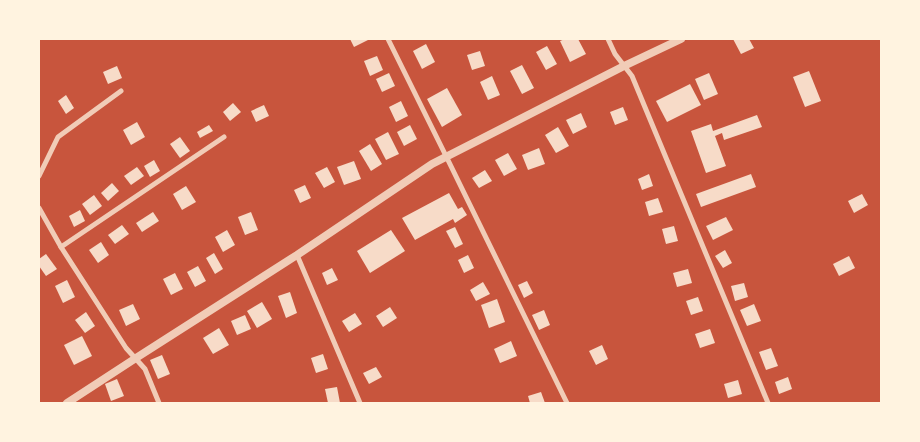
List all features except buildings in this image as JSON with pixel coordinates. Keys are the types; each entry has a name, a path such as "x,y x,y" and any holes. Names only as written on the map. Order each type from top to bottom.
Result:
{"street":[{"path":"388,39 566,403"},
{"path":"608,39 615,54 632,76 768,403"},
{"path":"67,403 297,255 432,164 681,39"},
{"path":"39,176 58,137 121,91"},
{"path":"61,247 224,136"},
{"path":"39,208 61,247 126,348 145,369 159,403"},
{"path":"297,255 360,403"}]}
